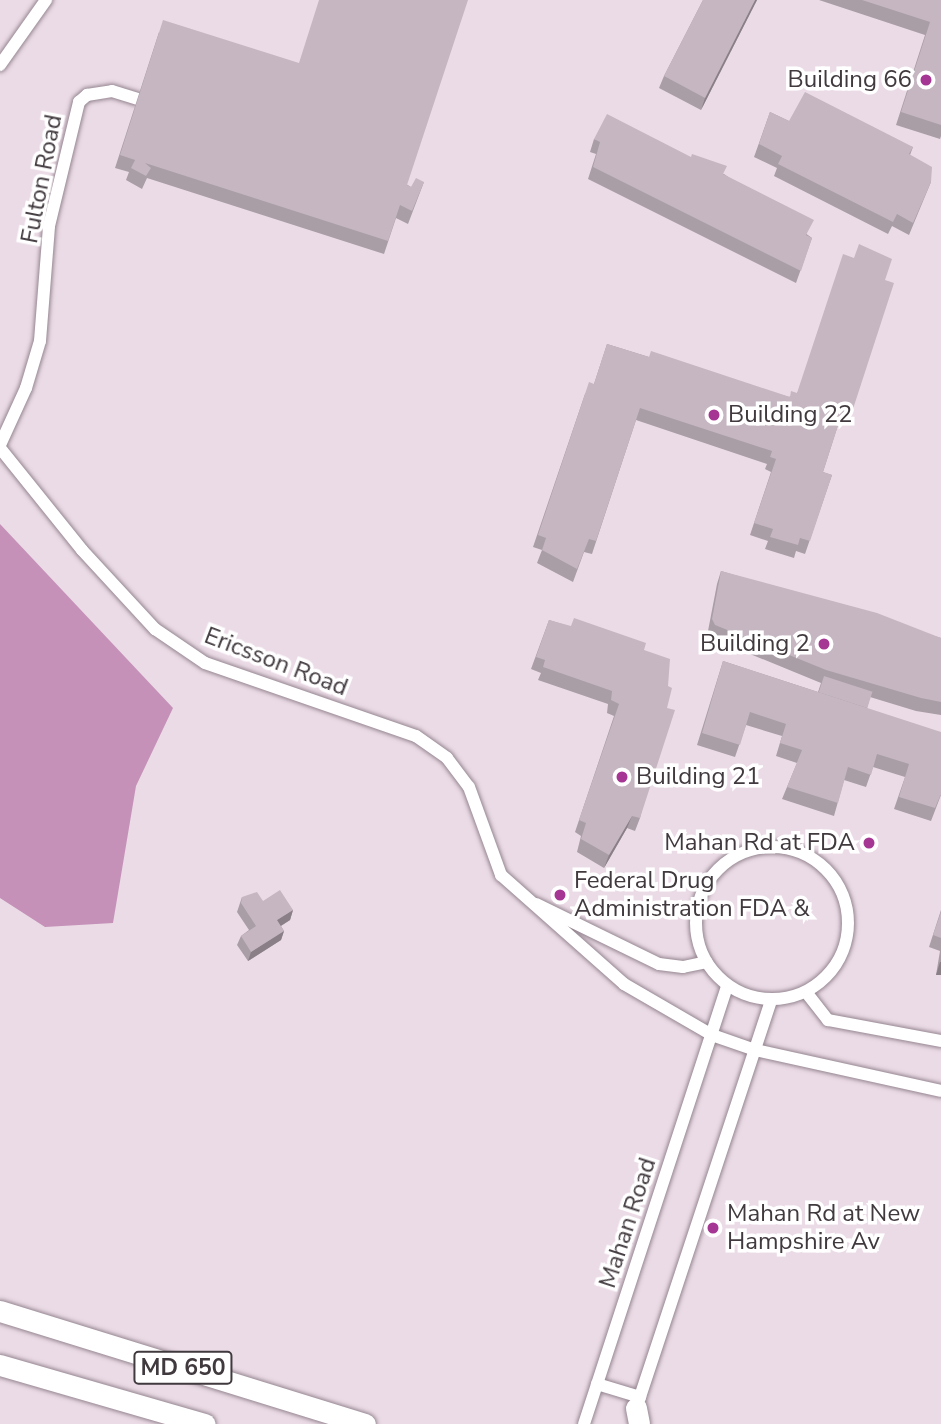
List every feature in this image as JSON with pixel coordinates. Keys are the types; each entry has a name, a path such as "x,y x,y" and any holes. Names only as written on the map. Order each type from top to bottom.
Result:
{"main road":[{"name":"MD 650","path":"0,1311 365,1424"},
{"name":"MD 650","path":"0,1364 205,1424"}],"street":[{"path":"0,65 46,0"},
{"name":"Fulton Road","path":"0,447 26,388 40,341 49,226 79,102 87,95 113,91 138,99"},
{"name":"Ericsson Road","path":"0,447 82,550 155,629 205,663 416,736 447,758 469,787 501,875 522,898"},
{"path":"788,845 808,853 825,867 846,911 847,932 840,955 825,976 806,992 771,1000 727,986 706,962 698,925 702,899 713,876 747,850 788,845"},
{"path":"522,898 659,964 682,967 706,962"},
{"path":"522,898 616,978 712,1035 755,1050 941,1091"},
{"name":"Mahan Road","path":"584,1424 727,986"},
{"path":"806,992 828,1020 941,1041"},
{"path":"597,1384 636,1413 771,1000"}],"shaded area":[{"path":"0,524 173,708 136,786 113,923 45,927 0,898"}],"building":[{"path":"319,0 468,0 407,185 411,187 416,178 424,182 412,211 400,205 388,241 145,163 151,168 146,176 131,168 135,160 120,155 163,20 299,63"},
{"name":"Building 66","path":"703,0 755,0 705,98 664,76"},
{"name":"Building 66","path":"862,0 941,0 941,125 901,112 930,22"},
{"path":"805,92 913,147 909,154 932,167 931,182 913,223 897,214 893,222 778,164 782,156 759,144 770,112 789,121"},
{"path":"607,114 691,157 692,154 727,166 723,174 814,220 806,235 812,238 801,271 593,167 600,142 594,139"},
{"name":"Building 22","path":"859,244 892,259 885,280 894,283 852,412 843,410 823,472 832,475 810,541 800,538 798,545 770,537 773,529 754,523 776,459 770,457 772,451 640,408 596,541 589,539 577,569 542,550 546,538 538,535 589,382 594,384 607,344 649,357 651,351 790,397 791,391 797,393 843,254 854,258"},
{"name":"Building 2","path":"721,571 877,613 941,638 941,702 826,670 715,625 712,619"},
{"name":"Building 21","path":"574,618 646,643 644,650 670,659 668,686 672,688 667,708 675,710 640,818 632,816 609,855 581,839 586,823 579,820 619,704 611,700 612,691 543,667 545,660 536,657 549,620 571,626"},
{"path":"723,661 941,732 941,794 935,808 899,797 909,764 877,754 871,775 848,767 838,803 787,787 802,750 780,743 786,724 750,712 740,745 702,733"},
{"path":"824,676 873,692 867,708 819,692"},
{"path":"280,890 293,910 277,920 284,931 251,952 241,936 256,926 241,903 242,897 257,892 263,901"},
{"path":"941,912 941,938 933,935"}],"place":[{"name":"Building 66","path":"926,80"},
{"name":"Building 22","path":"714,415"},
{"name":"Building 2","path":"824,644"},
{"name":"Building 21","path":"622,777"},
{"name":"Mahan Rd at FDA","path":"869,843"},
{"name":"Federal Drug Administration FDA &","path":"560,895"},
{"name":"Mahan Rd at New Hampshire Av","path":"713,1228"}]}
